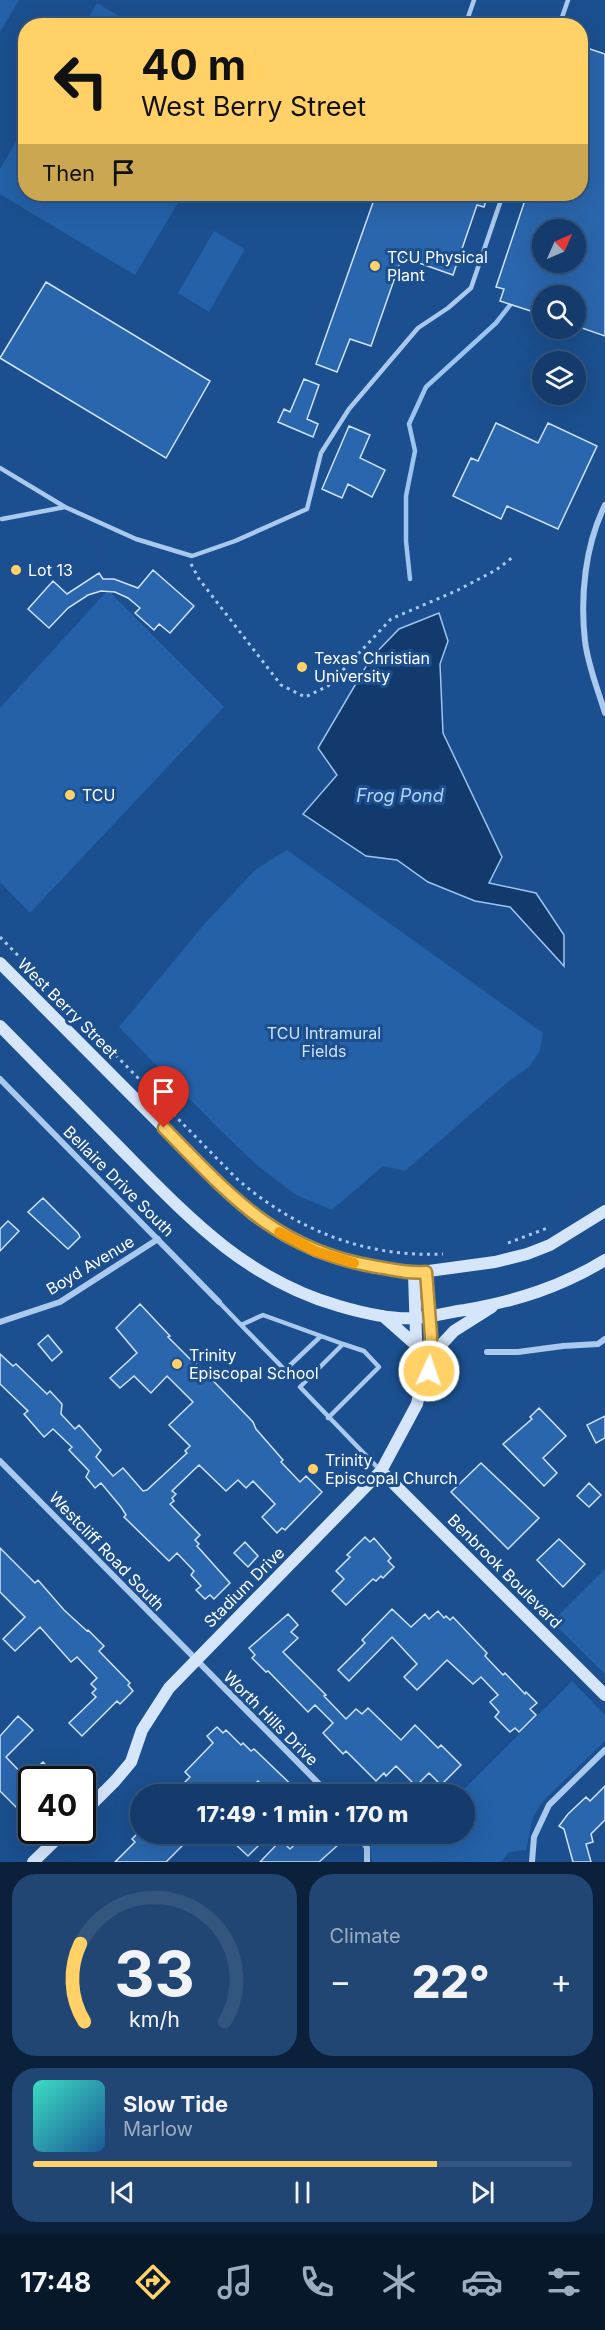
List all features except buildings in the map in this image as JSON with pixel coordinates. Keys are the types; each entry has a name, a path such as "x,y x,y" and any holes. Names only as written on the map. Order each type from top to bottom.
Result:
{"main road":[{"name":"West Berry Street","path":"0,963 253,1215 285,1236 315,1251 346,1262 420,1272 495,1262 527,1254 550,1245 605,1211"},
{"path":"0,1026 162,1190 223,1247 250,1267 279,1284 316,1300 383,1316 415,1318 495,1305 556,1286 605,1260"},
{"name":"Stadium Drive","path":"96,1800 131,1762 142,1730 169,1689 381,1471 417,1404 422,1379 429,1371 429,1316 420,1272"},
{"name":"Stadium Drive","path":"420,1272 415,1318 417,1369 422,1379"},
{"path":"430,1357 454,1331 495,1305"},
{"path":"383,1316 417,1346"},
{"name":"Benbrook Boulevard","path":"381,1471 605,1695"},
{"path":"33,1862 52,1844"}],"street":[{"path":"605,505 599,517 589,554 585,580 584,616 585,642 605,713"},
{"name":"Bellaire Drive South","path":"0,1079 219,1302"},
{"name":"Boyd Avenue","path":"0,1322 60,1302 158,1239"},
{"path":"487,1352 518,1352 598,1344 605,1339"},
{"name":"Westcliff Road South","path":"0,1461 195,1660"},
{"name":"Worth Hills Drive","path":"195,1660 319,1784"},
{"path":"532,1862 534,1837 549,1805 605,1750"},
{"path":"365,1844 367,1862"}],"lane":[{"path":"468,18 474,0"},
{"path":"562,18 568,0"},
{"path":"0,468 65,507 136,539 192,556 227,544 307,509 321,453 349,409 418,328 448,308 471,288 500,201"},
{"path":"2,519 65,507"},
{"path":"219,1302 285,1370 320,1337"},
{"path":"241,1325 263,1315 364,1351 380,1367 328,1418"},
{"path":"343,1344 300,1387 381,1471"}],"path":[{"path":"186,555 199,579 281,685 305,697 328,686 390,619 496,570 513,557"},
{"path":"0,937 236,1178 267,1203 302,1224 348,1243 391,1253 444,1254"},
{"path":"506,1244 554,1226"}],"green space":[{"path":"0,0 19,0 0,32"},
{"path":"97,3 122,18 88,18"},
{"path":"18,138 18,201 179,201 135,275 0,194 0,169"},
{"path":"214,231 245,249 209,312 178,293"},
{"name":"TCU","path":"108,590 224,707 30,913 0,882 0,708"},
{"name":"TCU Intramural Fields","path":"287,850 543,1033 540,1051 529,1067 509,1081 405,1171 383,1166 332,1210 296,1195 259,1167 119,1027 207,921 256,869"},
{"path":"605,1569 605,1674 552,1622"},
{"path":"572,1681 605,1715 605,1741 543,1801 533,1817 526,1850 509,1852 501,1862 372,1862 370,1844 475,1844 475,1784 469,1784"}],"water":[{"name":"Frog Pond","path":"439,613 448,641 440,664 443,733 502,857 489,883 536,893 564,935 564,966 510,907 475,901 428,882 397,860 366,856 303,814 337,775 318,748 371,658 399,629"}],"waterway":[{"path":"410,579 406,541 406,496 415,451 409,424 426,387 496,323 514,300"}],"slow traffic":[{"path":"279,1232 315,1251 354,1263"}],"place":[{"name":"TCU Physical Plant","path":"375,266"},
{"name":"Lot 13","path":"16,570"},
{"name":"Texas Christian University","path":"302,667"},
{"name":"TCU","path":"70,795"},
{"name":"Trinity Episcopal School","path":"177,1364"},
{"name":"Trinity Episcopal Church","path":"313,1469"}],"route":[{"path":"164,1128 253,1215 285,1236 315,1251 346,1262 414,1273 426,1272 431,1336 429,1371"}]}
